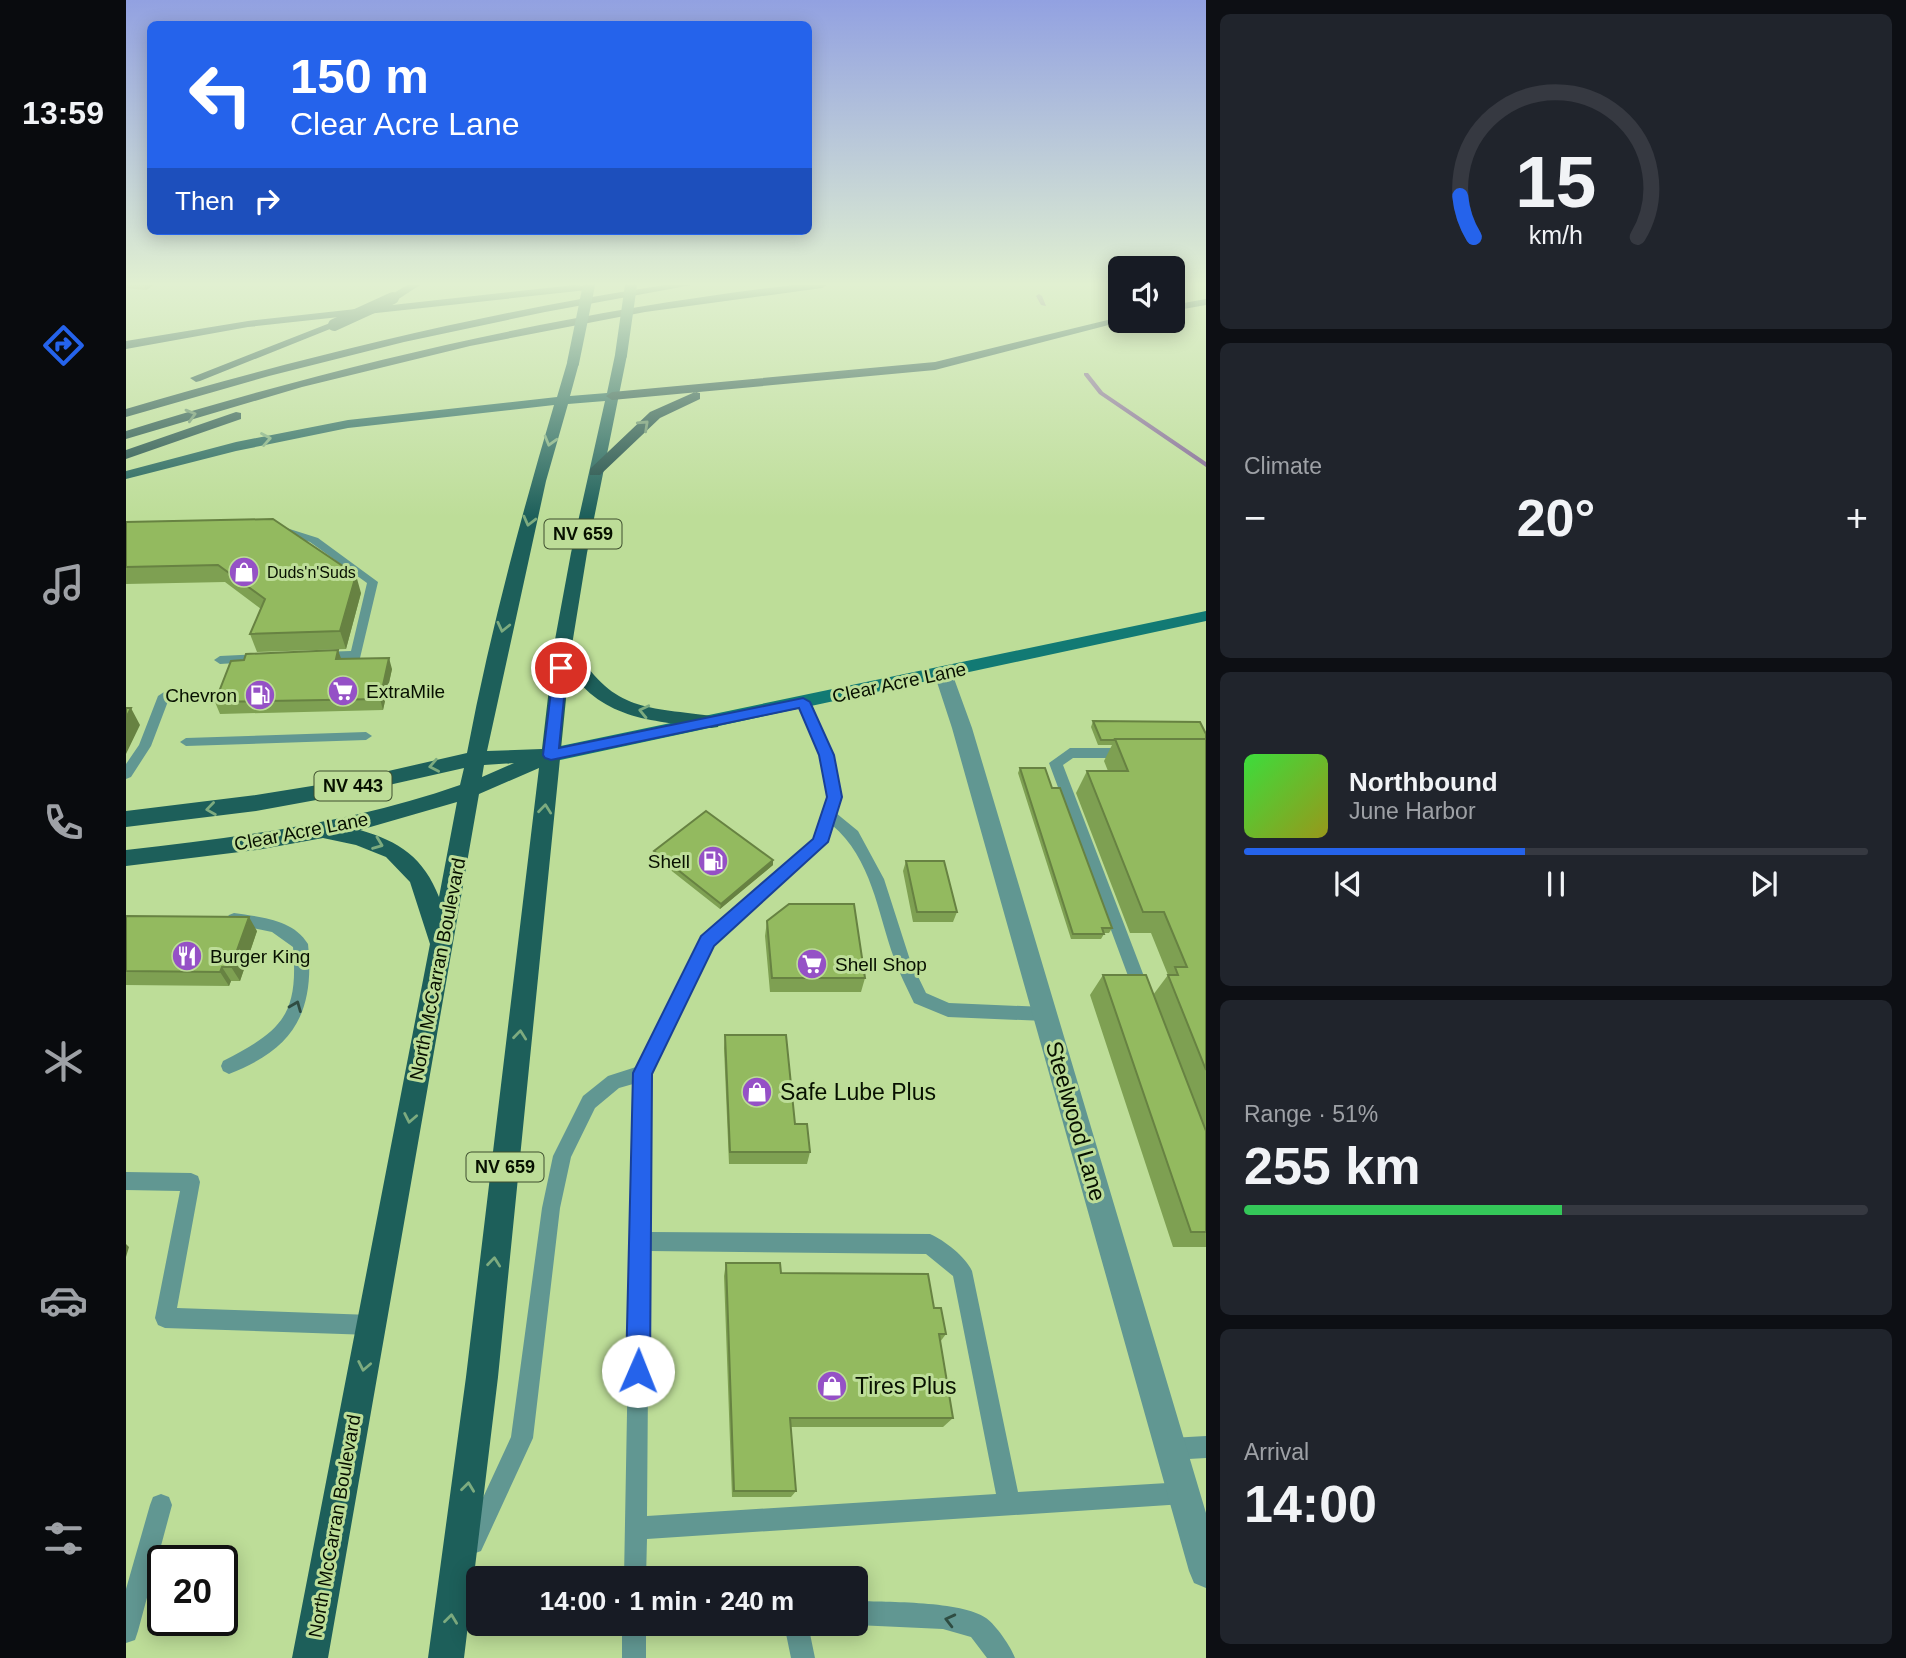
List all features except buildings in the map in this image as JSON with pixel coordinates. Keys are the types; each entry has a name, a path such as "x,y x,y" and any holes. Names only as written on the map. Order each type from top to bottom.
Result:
{"highway":[{"path":"126,400 240,362"},
{"path":"126,413 301,362"},
{"path":"126,435 382,362"},
{"path":"126,454 218,422 413,362"},
{"path":"612,396 727,387 950,362"},
{"path":"595,472 655,415 674,403 727,387"}],"main road":[{"name":"North McCarran Boulevard","path":"310,1658 477,758 513,584 573,362"},
{"name":"NV 659","path":"446,1658 482,1377 563,645 595,472 619,362"},
{"path":"126,475 250,442 350,424 431,413 612,396"},
{"path":"563,645 588,682 613,701 639,711 711,722"},
{"name":"Clear Acre Lane","path":"126,819 256,803 349,787 477,758 551,755"},
{"name":"Clear Acre Lane","path":"126,858 237,844 311,831 402,810 471,790 551,755"},
{"path":"311,831 356,836 403,856 422,882 434,913 440,955"}],"street":[{"name":"Clear Acre Lane","path":"551,755 1206,616"},
{"name":"Steelwood Lane","path":"943,673 962,728 1206,1571"}],"lane":[{"path":"265,525 314,540 373,582 356,655 315,657"},
{"path":"220,660 274,658"},
{"path":"126,774 145,746 164,696"},
{"path":"635,1566 642,1073 707,941 820,842 835,797 826,755 803,702"},
{"path":"186,742 366,736"},
{"path":"1138,753 1070,753 1056,763 1148,1009"},
{"path":"828,815 853,835 877,878 902,960 920,998 948,1010 1045,1014"},
{"path":"213,919 247,919 276,926 300,944 303,968 300,994 287,1028 229,1066"},
{"path":"456,1580 522,1438 551,1208 562,1156 589,1102 614,1082 642,1073"},
{"path":"126,1181 191,1182 165,1318 371,1325"},
{"path":"640,1241 930,1244 962,1271 1009,1504"},
{"path":"1171,1449 1206,1447"},
{"path":"636,1528 1184,1493"},
{"path":"126,1631 161,1504"},
{"path":"868,1614 943,1617 978,1627 1003,1658"},
{"path":"634,1658 635,1636"},
{"path":"798,1636 803,1658"}],"waterway":[{"path":"1086,374 1101,393 1206,465"}],"place":[{"name":"Duds'n'Suds","path":"244,572"},
{"name":"ExtraMile","path":"343,691"},
{"name":"Chevron","path":"260,695"},
{"name":"Shell","path":"713,861"},
{"name":"Burger King","path":"187,956"},
{"name":"Shell Shop","path":"812,964"},
{"name":"Safe Lube Plus","path":"757,1092"},
{"name":"Tires Plus","path":"832,1386"}],"route":[{"path":"561,668 551,755 803,702 826,755 835,797 820,842 764,894 707,941 642,1073 638,1371"}]}
